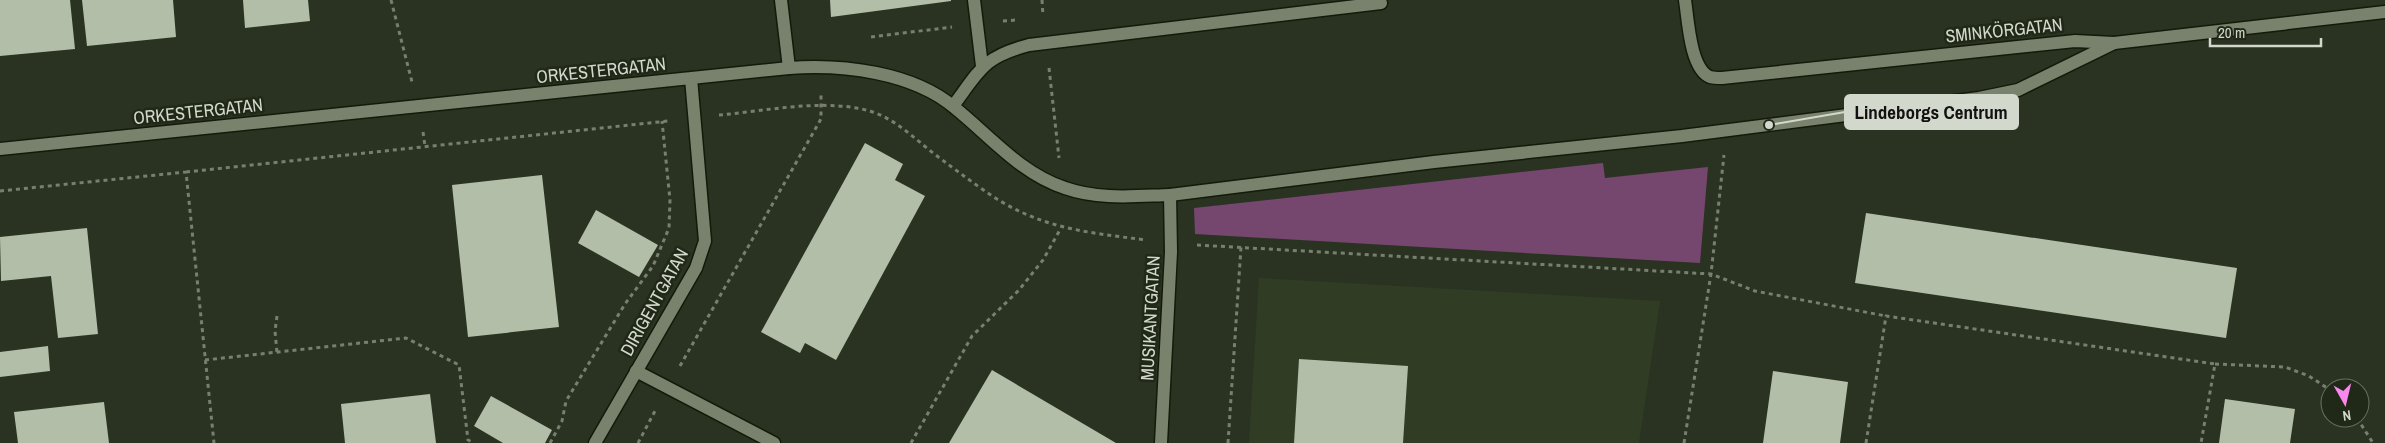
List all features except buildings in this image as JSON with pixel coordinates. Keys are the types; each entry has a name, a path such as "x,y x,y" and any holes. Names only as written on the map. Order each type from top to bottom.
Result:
{"street":[{"path":"781,0 789,68"},
{"path":"974,0 982,66"},
{"name":"SMINKÖRGATAN","path":"1686,0 1696,61 1702,72 1710,78 2059,42 2114,43 2385,12"},
{"path":"953,106 982,66 1004,52 1029,45 1381,2"},
{"name":"ORKESTERGATAN","path":"0,149 820,66 850,68 915,84 953,106 1014,160 1064,188 1097,196 1170,195 1434,162 1699,134 1979,98 2018,90 2114,43"},
{"name":"DIRIGENTGATAN","path":"595,443 696,268 705,241 691,78"},
{"name":"MUSIKANTGATAN","path":"1161,443 1171,243 1170,195"},
{"path":"636,371 774,443"}],"path":[{"path":"391,0 419,107 425,146"},
{"path":"1042,0 1044,16"},
{"path":"1048,60 1059,159"},
{"path":"638,443 821,119 821,87"},
{"path":"0,190 662,121 841,105 871,112 900,125 983,190 1015,210 1061,228 1171,243 1711,274 1756,291 1886,316 2215,364 2285,367 2310,376 2320,383"},
{"path":"550,443 562,421 566,402 624,304 653,266 669,228 670,200 662,121"},
{"path":"186,172 214,443"},
{"path":"911,443 972,336 1031,275 1043,260 1061,228"},
{"path":"1228,443 1241,247"},
{"path":"1684,443 1711,274"},
{"path":"277,316 274,330 277,353"},
{"path":"1866,443 1886,316"},
{"path":"205,360 406,338 459,365 468,440 474,443"},
{"path":"2201,443 2215,364"},
{"path":"2363,428 2373,443"}],"shaded area":[{"path":"1603,163 1605,178 1708,167 1700,263 1195,234 1194,208"},
{"path":"1259,278 1660,301 1639,443 1249,443"}],"place":[{"name":"Lindeborgs Centrum","path":"1769,125"}]}
